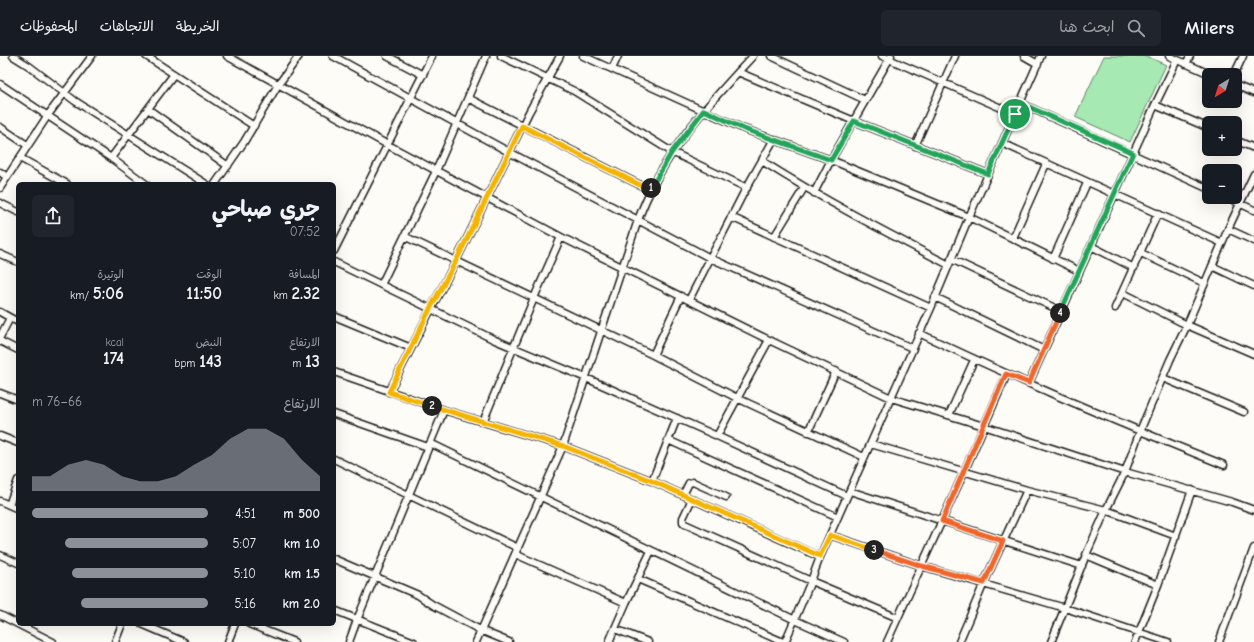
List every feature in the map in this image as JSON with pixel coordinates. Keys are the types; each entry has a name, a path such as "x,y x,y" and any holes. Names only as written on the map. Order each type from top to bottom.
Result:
{"street":[{"path":"13,56 29,66 65,94 203,182"},
{"path":"0,188 48,115 92,56"},
{"path":"146,56 254,126"},
{"path":"227,56 388,145 561,237 769,340 891,398 984,426 1125,472 1192,490 1254,510"},
{"path":"333,56 509,152 710,258 912,348"},
{"path":"387,56 423,75"},
{"path":"336,247 432,56"},
{"path":"382,285 436,171 486,56"},
{"path":"501,56 585,97 672,152 746,188"},
{"path":"389,392 430,309 456,261 522,126 560,56"},
{"path":"583,56 744,129 831,160 969,217 1079,272"},
{"path":"612,69 618,56"},
{"path":"476,642 480,630 517,551 563,446 622,267 650,190 672,152 704,110 753,56"},
{"path":"770,56 865,100"},
{"path":"882,56 890,58 1015,114"},
{"path":"915,146 955,56"},
{"path":"1024,56 1038,64"},
{"path":"638,579 784,642 795,620 820,556 871,444 969,217 1042,56"},
{"path":"1169,56 1202,71"},
{"path":"1186,64 1190,56"},
{"path":"1237,68 1243,56"},
{"path":"216,182 254,126 278,85 297,57"},
{"path":"814,193 831,160 890,58"},
{"path":"1029,383 1133,153 1177,60"},
{"path":"738,72 915,146 988,174"},
{"path":"111,158 174,74"},
{"path":"0,84 111,158 143,182"},
{"path":"1242,88 1254,93"},
{"path":"468,98 650,190"},
{"path":"1020,103 1133,153 1202,186"},
{"path":"1155,105 1202,125"},
{"path":"148,109 228,166"},
{"path":"0,127 28,145"},
{"path":"689,300 730,217 774,139"},
{"path":"1002,143 1087,183 1115,193 1222,243"},
{"path":"1242,143 1254,148"},
{"path":"20,158 63,182"},
{"path":"762,161 804,188 891,236 1061,311"},
{"path":"1013,238 1046,164"},
{"path":"0,172 7,177"},
{"path":"1242,199 1254,174"},
{"path":"1053,259 1087,183"},
{"path":"774,237 804,188"},
{"path":"0,203 16,211"},
{"path":"1051,642 1086,555 1125,472 1140,431 1187,325 1204,282 1240,204"},
{"path":"1242,204 1254,210"},
{"path":"1115,308 1158,213"},
{"path":"730,217 930,308"},
{"path":"1228,229 1254,241"},
{"path":"406,237 653,355 737,398 864,457"},
{"path":"483,422 561,237"},
{"path":"1091,246 1134,268"},
{"path":"1141,253 1204,282"},
{"path":"0,254 16,261"},
{"path":"336,263 514,348 848,493 942,521 1082,566"},
{"path":"1212,266 1254,286"},
{"path":"1123,293 1187,325 1254,354"},
{"path":"653,355 681,296"},
{"path":"935,298 1044,350"},
{"path":"0,312 16,321"},
{"path":"336,317 411,348"},
{"path":"0,337 10,318"},
{"path":"919,333 1006,374 1224,465"},
{"path":"717,436 769,340"},
{"path":"0,341 16,349"},
{"path":"949,415 974,360"},
{"path":"808,432 836,372"},
{"path":"336,373 444,410 563,446 652,481 820,556"},
{"path":"887,642 964,472 1006,374"},
{"path":"1163,378 1244,412"},
{"path":"0,393 16,399"},
{"path":"349,642 444,410"},
{"path":"336,415 429,445 844,642"},
{"path":"652,481 677,418"},
{"path":"0,436 16,442"},
{"path":"668,440 838,517"},
{"path":"871,444 1027,490 1106,510 1176,536"},
{"path":"336,460 409,494 517,551 626,603"},
{"path":"683,495 689,483 693,482 726,497"},
{"path":"9,506 16,486"},
{"path":"959,642 984,583 1027,490"},
{"path":"1135,642 1158,585 1192,490"},
{"path":"692,499 683,518 683,522 685,524 811,581 898,618"},
{"path":"0,501 16,509"},
{"path":"830,535 922,566 1065,608 1168,642"},
{"path":"1221,641 1254,548"},
{"path":"609,642 651,551"},
{"path":"0,555 16,563"},
{"path":"1086,555 1158,585"},
{"path":"336,560 418,595 433,605 480,630 509,642"},
{"path":"336,611 414,642"},
{"path":"0,615 16,623"},
{"path":"22,626 53,642"},
{"path":"115,642 121,626"},
{"path":"147,626 184,642"},
{"path":"228,642 234,626"},
{"path":"254,626 294,642"},
{"path":"615,629 648,642"},
{"path":"396,642 399,636"}],"green space":[{"path":"1104,56 1146,56 1166,65 1130,142 1075,117"}],"route":[{"path":"1020,103 1133,153 1029,383 1006,374 942,521 1003,541 984,583 922,566 830,535 820,556 652,481 563,446 389,392 430,309 456,261 522,126 650,190 672,152 688,129 704,110 744,129 831,160 854,121 988,174 1015,114 1020,103"}]}
